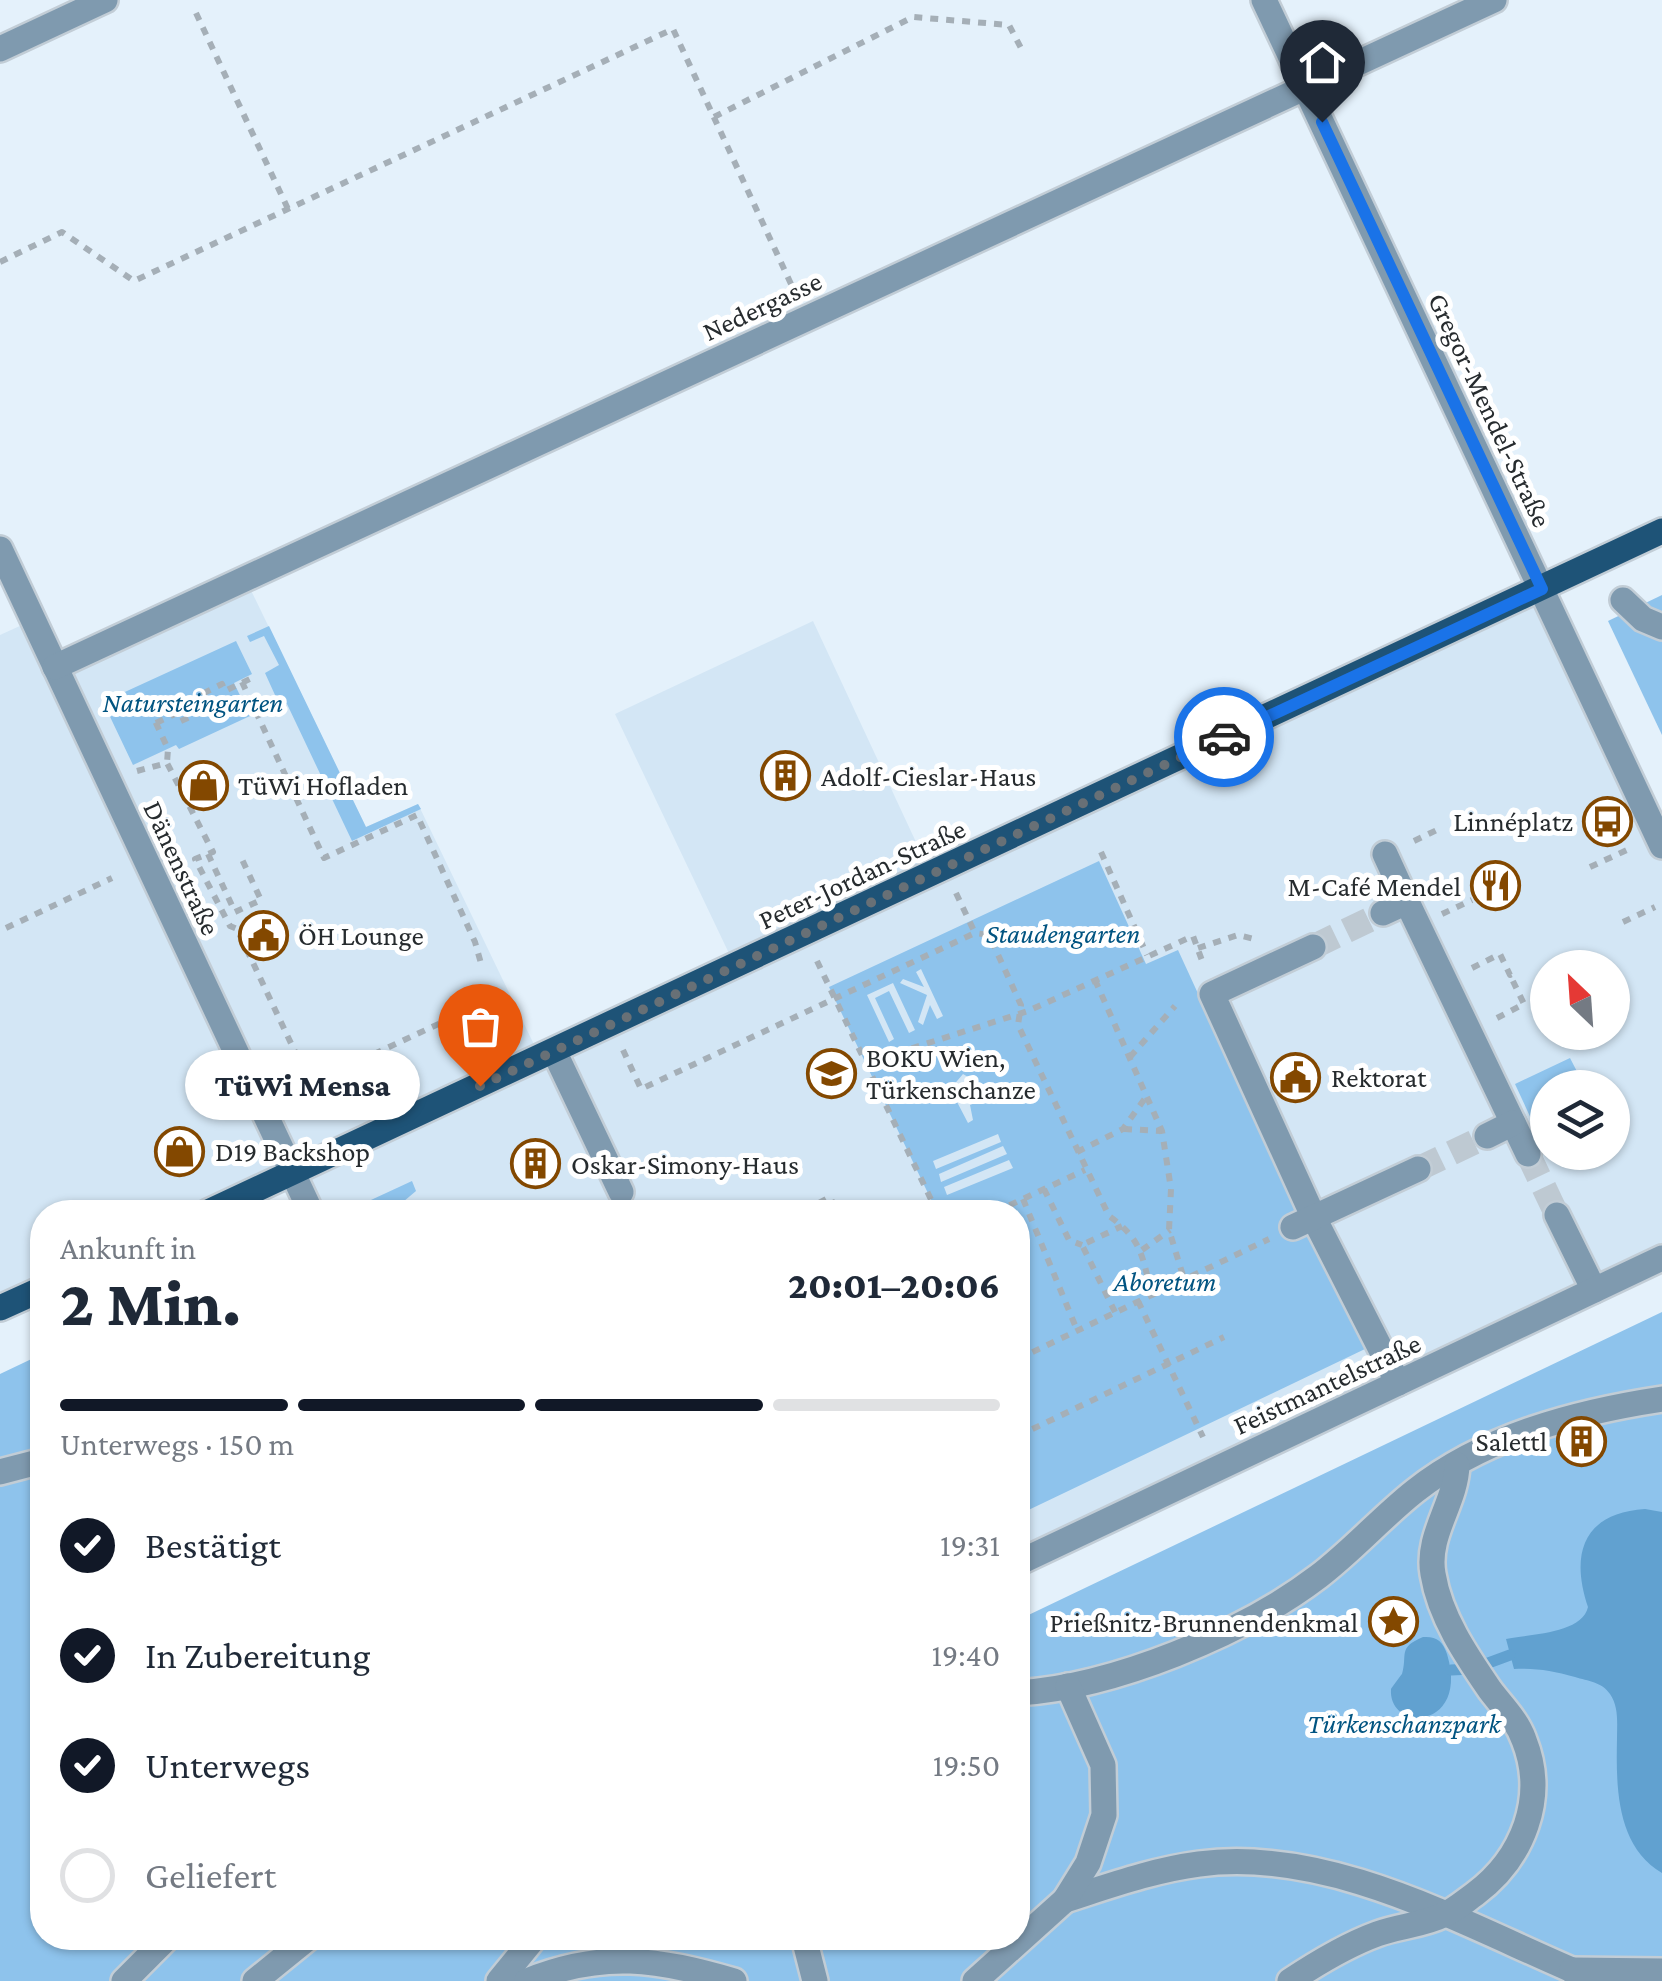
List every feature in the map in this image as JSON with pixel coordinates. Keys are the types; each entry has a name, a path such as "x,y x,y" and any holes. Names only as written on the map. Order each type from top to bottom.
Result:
{"main road":[{"path":"1542,589 1662,531"},
{"name":"Peter-Jordan-Straße","path":"234,1200 1542,589"},
{"path":"0,1308 30,1294"}],"street":[{"path":"0,50 105,0"},
{"name":"Gregor-Mendel-Straße","path":"1264,0 1662,846"},
{"name":"Nedergasse","path":"55,667 1494,0"},
{"name":"Dänenstraße","path":"0,548 305,1200"},
{"path":"1623,600 1642,619 1662,627"},
{"path":"1386,854 1528,1154"},
{"path":"1383,913 1408,902"},
{"path":"1313,946 1212,994 1304,1222 1398,1383"},
{"path":"554,1051 621,1192"},
{"path":"1488,1136 1513,1124"},
{"path":"1304,1222 1418,1168"},
{"path":"1556,1215 1594,1290"},
{"name":"Feistmantelstraße","path":"1030,1557 1662,1258"},
{"path":"1030,1691 1068,1686 1172,1655 1268,1610 1317,1578 1416,1490 1530,1429 1607,1408 1662,1399"},
{"path":"0,1472 30,1464"},
{"path":"1290,1981 1374,1935 1444,1916 1502,1872 1522,1840 1530,1815 1532,1784 1524,1740 1453,1632 1432,1572 1432,1548 1457,1484 1457,1465"},
{"path":"1030,1932 1065,1900 1088,1863 1104,1815 1103,1765 1068,1686"},
{"path":"1065,1900 1201,1863 1264,1862 1337,1874 1444,1916 1576,1976 1662,1971"},
{"path":"124,1981 155,1950"},
{"path":"255,1981 293,1950"},
{"path":"499,1981 524,1950"},
{"path":"807,1950 815,1981"},
{"path":"975,1981 1009,1950"},
{"path":"527,1981 572,1966 632,1960 672,1963 734,1981"}],"path":[{"path":"196,13 288,210"},
{"path":"714,117 913,16 1009,25 1022,50"},
{"path":"0,262 62,232 134,281 673,29 791,284"},
{"path":"156,723 175,714 179,722 205,710 204,692 222,684 225,691 256,676"},
{"path":"242,682 324,858 417,815 476,942 482,967"},
{"path":"149,708 168,749 167,763 214,852 195,859 230,926 237,929 306,1074"},
{"path":"131,773 167,763"},
{"path":"1590,867 1627,850"},
{"path":"1101,852 1147,955"},
{"path":"208,854 235,912 261,900 240,855"},
{"path":"945,868 974,933"},
{"path":"6,928 112,878"},
{"path":"1441,914 1472,900"},
{"path":"1623,922 1655,907"},
{"path":"611,1024 641,1090 974,933 990,936 1022,1005 1018,1025 1109,1216 1123,1225 1142,1250 1152,1295"},
{"path":"804,934 931,1200"},
{"path":"866,1063 1020,1014 1186,938"},
{"path":"1470,1032 1524,1004 1510,974"},
{"path":"1096,980 1162,1131 1171,1189 1170,1230 1184,1279"},
{"path":"316,1081 490,1000"},
{"path":"1130,1058 1175,1006"},
{"path":"277,1083 302,1072 306,1074 316,1081 331,1113"},
{"path":"1123,1129 1146,1096"},
{"path":"1076,1152 1123,1129 1162,1131"},
{"path":"1023,1200 1085,1170"},
{"path":"1044,1189 1069,1240 1082,1245 1115,1312"},
{"path":"1030,1217 1078,1330"},
{"path":"1030,1353 1304,1222"},
{"path":"1082,1245 1123,1225"},
{"path":"1142,1250 1170,1230"},
{"path":"1138,1302 1203,1437"},
{"path":"1030,1430 1224,1337"}],"shaded area":[{"name":"BOKU Wien, Türkenschanze","path":"245,578 366,827 418,804 540,1057 735,966 615,714 813,621 929,870 1542,589 1662,846 1662,1258 1030,1558 1030,1200 305,1200 293,1174 236,1200 30,1200 30,1297 0,1311 0,635 33,620 55,666"},
{"path":"1645,1509 1662,1512 1662,1873 1635,1847 1622,1814 1617,1776 1617,1715 1610,1694 1599,1684 1567,1675 1514,1669 1506,1639 1565,1628 1584,1616 1588,1607 1581,1570 1586,1540 1607,1519"},
{"path":"1423,1637 1438,1640 1443,1646 1451,1679 1448,1698 1439,1710 1426,1717 1413,1717 1402,1713 1393,1703 1391,1689 1402,1674 1407,1648"}],"green space":[{"path":"1662,595 1662,735 1608,621"},
{"path":"269,626 366,827 418,804 421,809 352,841 287,704 280,706 265,673 279,665 264,636 250,642 247,636"},
{"name":"Natursteingarten","path":"236,641 252,674 234,683 250,716 179,749 176,745 133,765 103,702"},
{"name":"Aboretum","path":"1099,861 1146,964 1178,950 1365,1349 1030,1509 1030,1200 931,1200 829,987","holes":["921,969 943,1016 937,1019 930,1005 923,1025 918,1022 927,995 900,983 903,979 924,987 916,972","893,983 915,1030 909,1033 889,991 875,998 894,1039 889,1042 867,995","963,1074 968,1077 961,1092 976,1096 975,1103 970,1105 973,1120 968,1123 956,1100 945,1100","998,1134 1001,1142 936,1169 933,1161","1003,1146 1007,1154 941,1182 939,1174","1009,1160 1013,1168 947,1195 944,1187"]},
{"path":"1570,1058 1576,1070 1545,1070"},
{"path":"1530,1077 1530,1116 1515,1084"},
{"path":"412,1181 416,1191 405,1200 371,1200"},
{"name":"Türkenschanzpark","path":"1662,1312 1662,1981 0,1981 0,1374 30,1360 30,1950 1030,1950 1030,1614"}],"waterway":[{"path":"1451,1670 1472,1669 1510,1655"}],"tunnel":[{"path":"1313,947 1383,913"},
{"path":"1418,1169 1487,1136"},
{"path":"1528,1154 1557,1215"}],"way so far":[{"path":"480,1086 1224,737"}],"place":[{"name":"Adolf-Cieslar-Haus","path":"786,776"},
{"name":"TüWi Hofladen","path":"203,785"},
{"name":"Linnéplatz","path":"1608,821"},
{"name":"M-Café Mendel","path":"1496,886"},
{"name":"ÖH Lounge","path":"263,935"},
{"name":"BOKU Wien, Türkenschanze","path":"831,1073"},
{"name":"Rektorat","path":"1296,1077"},
{"name":"TüWi Mensa","path":"480,1086"},
{"name":"D19 Backshop","path":"180,1151"},
{"name":"Oskar-Simony-Haus","path":"536,1164"},
{"name":"Salettl","path":"1582,1441"},
{"name":"Prießnitz-Brunnendenkmal","path":"1393,1622"}],"route":[{"path":"1224,737 1542,589 1322,122"}],"park label":[{"name":"Staudengarten","path":"1063,933"}]}
